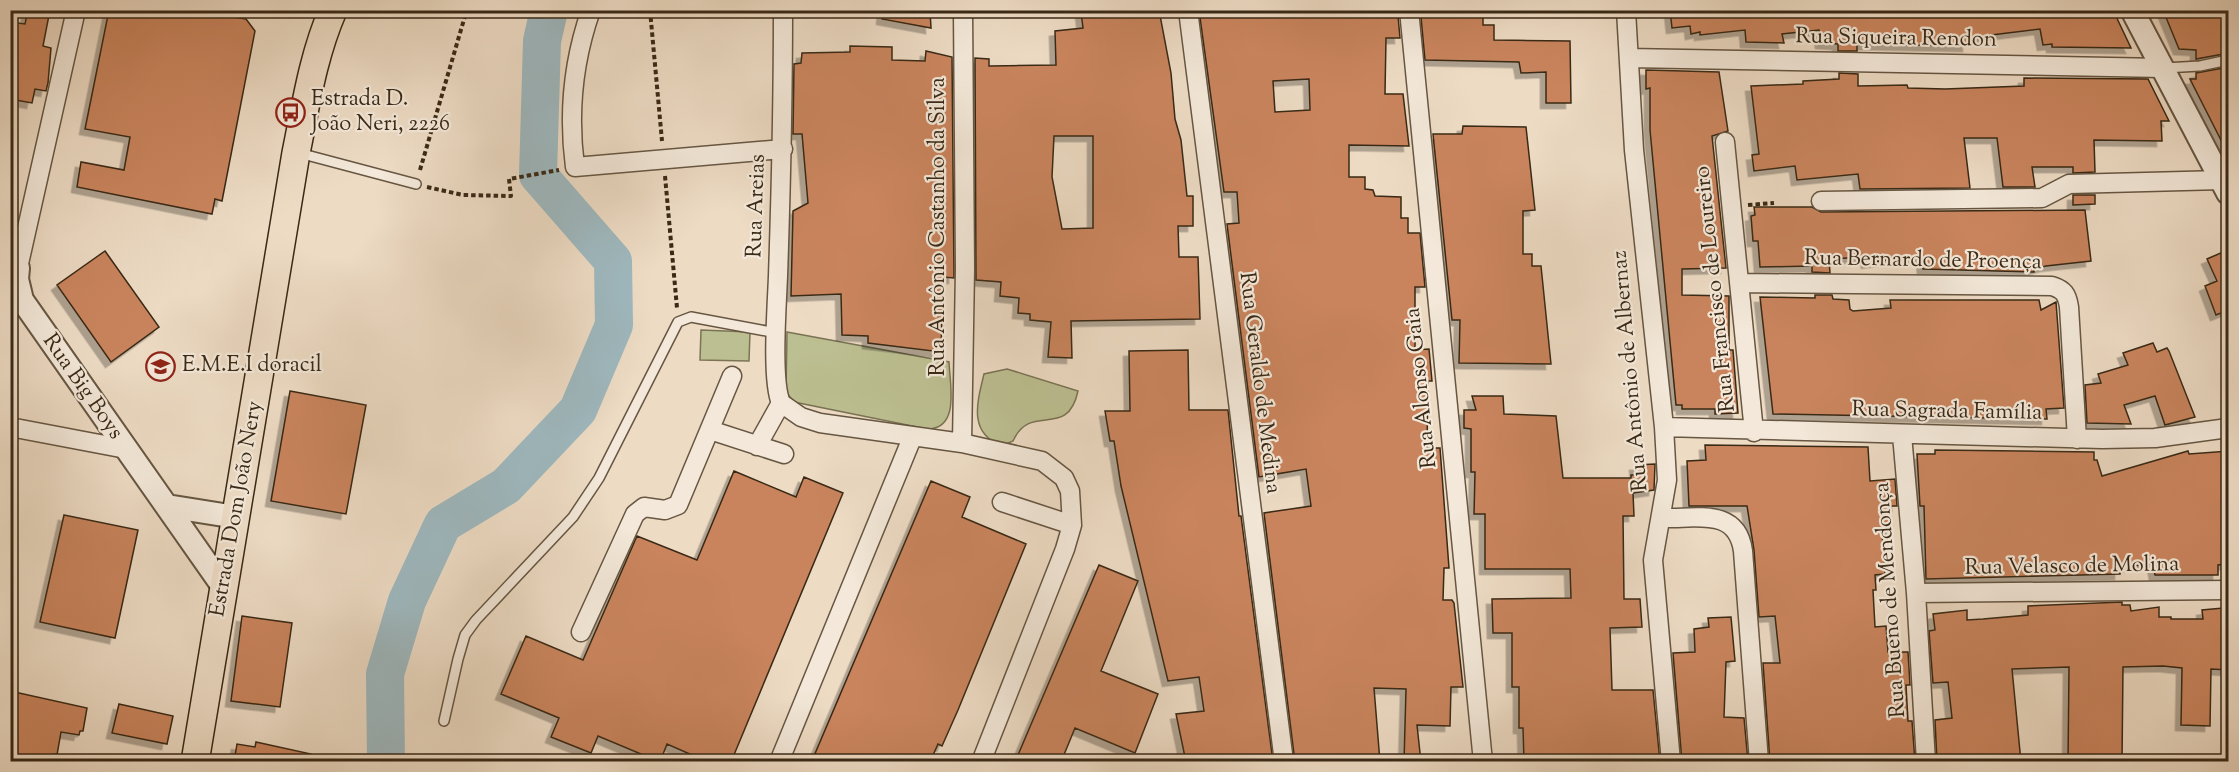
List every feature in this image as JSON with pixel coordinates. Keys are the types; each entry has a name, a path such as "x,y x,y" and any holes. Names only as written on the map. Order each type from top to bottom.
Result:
{"main road":[{"name":"Estrada Dom João Nery","path":"195,762 296,153 311,76 322,35 333,10"}],"street":[{"path":"14,267 76,10"},
{"path":"591,10 581,37 575,71 572,140 567,169 783,149"},
{"name":"Rua Areias","path":"781,403 777,390 777,333 783,149 783,10"},
{"name":"Rua Antônio Castanho da Silva","path":"962,443 963,10"},
{"name":"Rua Geraldo de Medina","path":"1188,10 1284,762"},
{"name":"Rua Alonso Gaia","path":"1409,10 1483,762"},
{"name":"Rua Antônio de Albernaz","path":"1626,10 1634,150 1664,427 1667,480 1653,560 1671,762"},
{"path":"1821,201 2042,198 2069,184 2225,187 2132,10"},
{"name":"Rua Siqueira Rendon","path":"1629,58 2162,68"},
{"name":"Rua Francisco de Loureiro","path":"1725,142 1754,432"},
{"name":"Rua Big Boys","path":"14,267 22,300 224,588"},
{"name":"Rua Bernardo de Proença","path":"1739,283 2052,286 2060,289 2068,298 2069,306 2077,439"},
{"path":"581,632 635,514 644,507 665,510 678,505 732,376"},
{"path":"757,446 781,403 801,417 820,423 912,438 962,443 1042,462 1064,478 1070,490 1072,525 1065,549 981,762"},
{"path":"10,427 126,449"},
{"name":"Rua Sagrada Família","path":"1664,427 1754,432 2077,439 2155,438 2229,428"},
{"path":"711,430 784,454"},
{"name":"Rua Bueno de Mendonça","path":"1902,435 1916,593 1926,762"},
{"path":"779,762 912,438"},
{"path":"1002,502 1072,525"},
{"path":"167,506 236,517"},
{"path":"1662,518 1721,519 1731,523 1738,530 1743,551 1759,762"},
{"name":"Rua Velasco de Molina","path":"1916,593 2229,590"}],"lane":[{"path":"2162,68 2200,66 2229,60"},
{"path":"296,153 416,184"},
{"path":"444,721 465,635 476,620 573,517 599,478 678,322 691,317 777,333"}],"path":[{"path":"465,16 416,184 463,195 511,196 509,179 567,169"},
{"path":"1732,206 1774,203"}],"green space":[{"path":"701,330 750,332 749,361 700,360"},
{"path":"787,332 949,362 951,404 945,422 927,429 794,402 786,392"},
{"path":"1007,369 1078,391 1073,406 1066,414 1029,423 1021,429 1013,441 1002,446 984,433 978,416 978,406 984,374"}],"building":[{"path":"28,10 50,10 43,46 51,48 48,83 46,91 35,89 32,103 10,99 10,22 25,24"},
{"path":"109,10 190,10 246,19 255,31 222,201 215,199 212,214 77,187 81,162 124,170 130,137 85,129"},
{"path":"883,10 930,10 931,28 882,19"},
{"path":"1159,10 1171,73 1175,119 1181,140 1187,196 1193,196 1193,226 1178,226 1179,257 1198,257 1200,319 1071,321 1072,358 1048,357 1051,322 1030,320 1030,314 1018,313 1019,298 1000,296 1001,282 976,280 975,58 989,59 989,66 1056,65 1055,31 1083,28 1081,12","holes":["1054,136 1093,136 1093,228 1062,229 1052,177"]},
{"path":"1199,10 1394,10 1395,16 1398,16 1400,38 1386,38 1385,94 1403,94 1409,146 1349,145 1349,177 1365,177 1365,189 1373,190 1375,196 1401,197 1401,218 1408,218 1408,233 1420,233 1425,287 1415,287 1415,350 1429,349 1432,381 1428,381 1427,448 1440,448 1449,568 1444,568 1443,600 1452,600 1454,603 1463,687 1451,687 1450,726 1417,725 1421,762 1404,762 1406,689 1374,688 1380,762 1295,762 1264,513 1311,506 1306,469 1259,477 1227,224 1239,223 1237,192 1224,192","holes":["1309,79 1310,110 1275,112 1273,81"]},
{"path":"1434,10 1483,10 1483,25 1494,25 1494,40 1570,41 1571,103 1546,103 1546,72 1521,73 1519,62 1425,60 1421,17 1434,17"},
{"path":"1670,10 2113,10 2131,48 2052,47 2052,44 2043,45 2040,29 1967,38 1968,46 1857,44 1857,51 1838,51 1838,44 1821,43 1819,30 1782,34 1784,43 1746,42 1745,30 1691,34 1690,26 1672,28"},
{"path":"2163,10 2229,10 2229,53 2196,59 2196,50 2179,49"},
{"path":"850,46 892,47 892,60 925,61 926,51 952,57 954,278 943,277 941,352 868,343 868,336 842,335 841,294 791,296 793,211 808,203 802,134 793,134 794,64 801,63 802,53 850,52"},
{"path":"2229,67 2229,156 2190,79 2196,79 2196,73"},
{"path":"1646,70 1719,72 1728,131 1712,136 1726,268 1682,269 1682,295 1729,296 1729,350 1733,350 1738,413 1715,414 1715,409 1682,409 1682,405 1676,405 1650,130 1650,88 1646,89"},
{"path":"1839,73 1858,74 1858,86 1907,85 1908,88 1945,89 2024,86 2024,78 2148,79 2169,121 2161,121 2162,141 2094,140 2095,172 2073,173 2073,167 2032,167 2035,187 2003,187 1997,138 1964,138 1970,188 1860,189 1858,174 1797,180 1795,166 1754,171 1752,155 1759,154 1751,86 1803,84 1803,81 1839,79"},
{"path":"1463,126 1526,127 1535,210 1523,211 1523,254 1532,254 1532,266 1541,266 1551,364 1459,363 1460,320 1452,320 1433,134 1462,134"},
{"path":"2073,195 2095,195 2095,204 2073,205"},
{"path":"1754,207 1812,207 1821,212 2085,210 2091,261 2046,266 2034,269 2034,272 1923,269 1922,258 1907,257 1867,263 1866,257 1829,259 1830,273 1812,272 1812,266 1760,267 1758,241 1753,241 1751,216 1755,215"},
{"path":"105,251 159,327 111,362 57,285"},
{"path":"2223,252 2229,265 2229,310 2216,315 2205,286 2217,281 2207,259"},
{"path":"1815,295 1832,295 1833,299 1849,300 1850,309 1853,311 1891,308 1890,300 2039,300 2041,310 2056,302 2064,408 2046,409 2047,419 1773,414 1760,297 1815,298"},
{"path":"2153,343 2157,352 2167,348 2169,351 2195,417 2165,425 2155,396 2124,405 2131,424 2087,423 2085,385 2101,383 2098,374 2128,365 2123,353"},
{"path":"1188,350 1189,410 1228,410 1239,516 1241,516 1273,762 1186,762 1176,714 1204,711 1199,677 1168,681 1121,486 1114,441 1110,441 1105,411 1130,411 1129,351"},
{"path":"290,391 366,405 346,514 271,501"},
{"path":"1472,396 1503,396 1504,414 1556,416 1563,478 1631,478 1631,475 1636,475 1635,465 1655,464 1654,490 1633,493 1634,516 1623,516 1624,599 1640,599 1642,627 1610,628 1612,690 1653,690 1660,762 1524,762 1523,728 1519,728 1519,687 1512,687 1512,633 1493,633 1492,599 1571,598 1570,569 1485,569 1485,514 1474,514 1475,472 1471,472 1471,429 1464,428 1464,410 1476,410"},
{"path":"1705,445 1868,447 1870,481 1895,479 1897,506 1889,506 1892,531 1882,532 1885,574 1875,575 1876,590 1873,590 1875,627 1886,626 1888,652 1908,652 1910,685 1906,685 1908,721 1912,721 1915,762 1770,762 1763,663 1780,663 1775,616 1759,617 1754,550 1747,506 1689,506 1687,461 1706,460"},
{"path":"1935,450 2094,452 2094,460 2097,460 2102,476 2188,451 2189,454 2229,451 2229,564 2218,565 2218,575 2155,575 2153,564 2120,567 2120,574 1926,579 1924,506 1920,506 1917,454 1935,454"},
{"path":"734,471 796,497 804,477 843,493 731,762 708,762 667,744 660,762 598,736 591,753 551,737 559,718 501,694 526,636 583,660 637,536 697,560"},
{"path":"931,481 970,497 962,517 1026,544 958,710 942,746 938,744 930,762 826,762 814,756"},
{"path":"64,515 138,530 115,638 40,622"},
{"path":"1099,565 1138,581 1101,671 1158,694 1135,753 1075,728 1061,762 1015,762"},
{"path":"2122,602 2122,605 2130,605 2131,611 2159,607 2159,617 2171,617 2171,619 2203,619 2202,610 2223,608 2224,618 2229,617 2229,670 2211,669 2210,726 2181,725 2182,668 2123,667 2122,762 2068,762 2069,667 2012,669 2021,762 1937,762 1935,720 1952,718 1948,682 1933,683 1929,631 1935,630 1933,614 1967,610 1967,620 1983,619 2028,615 2028,606"},
{"path":"242,616 292,623 280,707 231,701"},
{"path":"1731,617 1735,661 1726,662 1724,717 1744,718 1748,762 1682,762 1673,653 1695,652 1694,629 1709,627 1708,618"},
{"path":"10,691 87,708 83,731 80,731 79,735 61,732 57,755 54,754 52,762 10,762"},
{"path":"119,704 173,716 167,744 112,733"},
{"path":"256,742 311,754 310,762 234,762 237,744 255,747"}],"waterway":[{"path":"386,762 385,674 407,601 443,524 506,486 578,410 614,325 613,261 538,175 542,41 549,10"}],"place":[{"name":"Estrada D. João Neri, 2226","path":"290,113"},
{"name":"E.M.E.I doracil","path":"161,366"}]}
